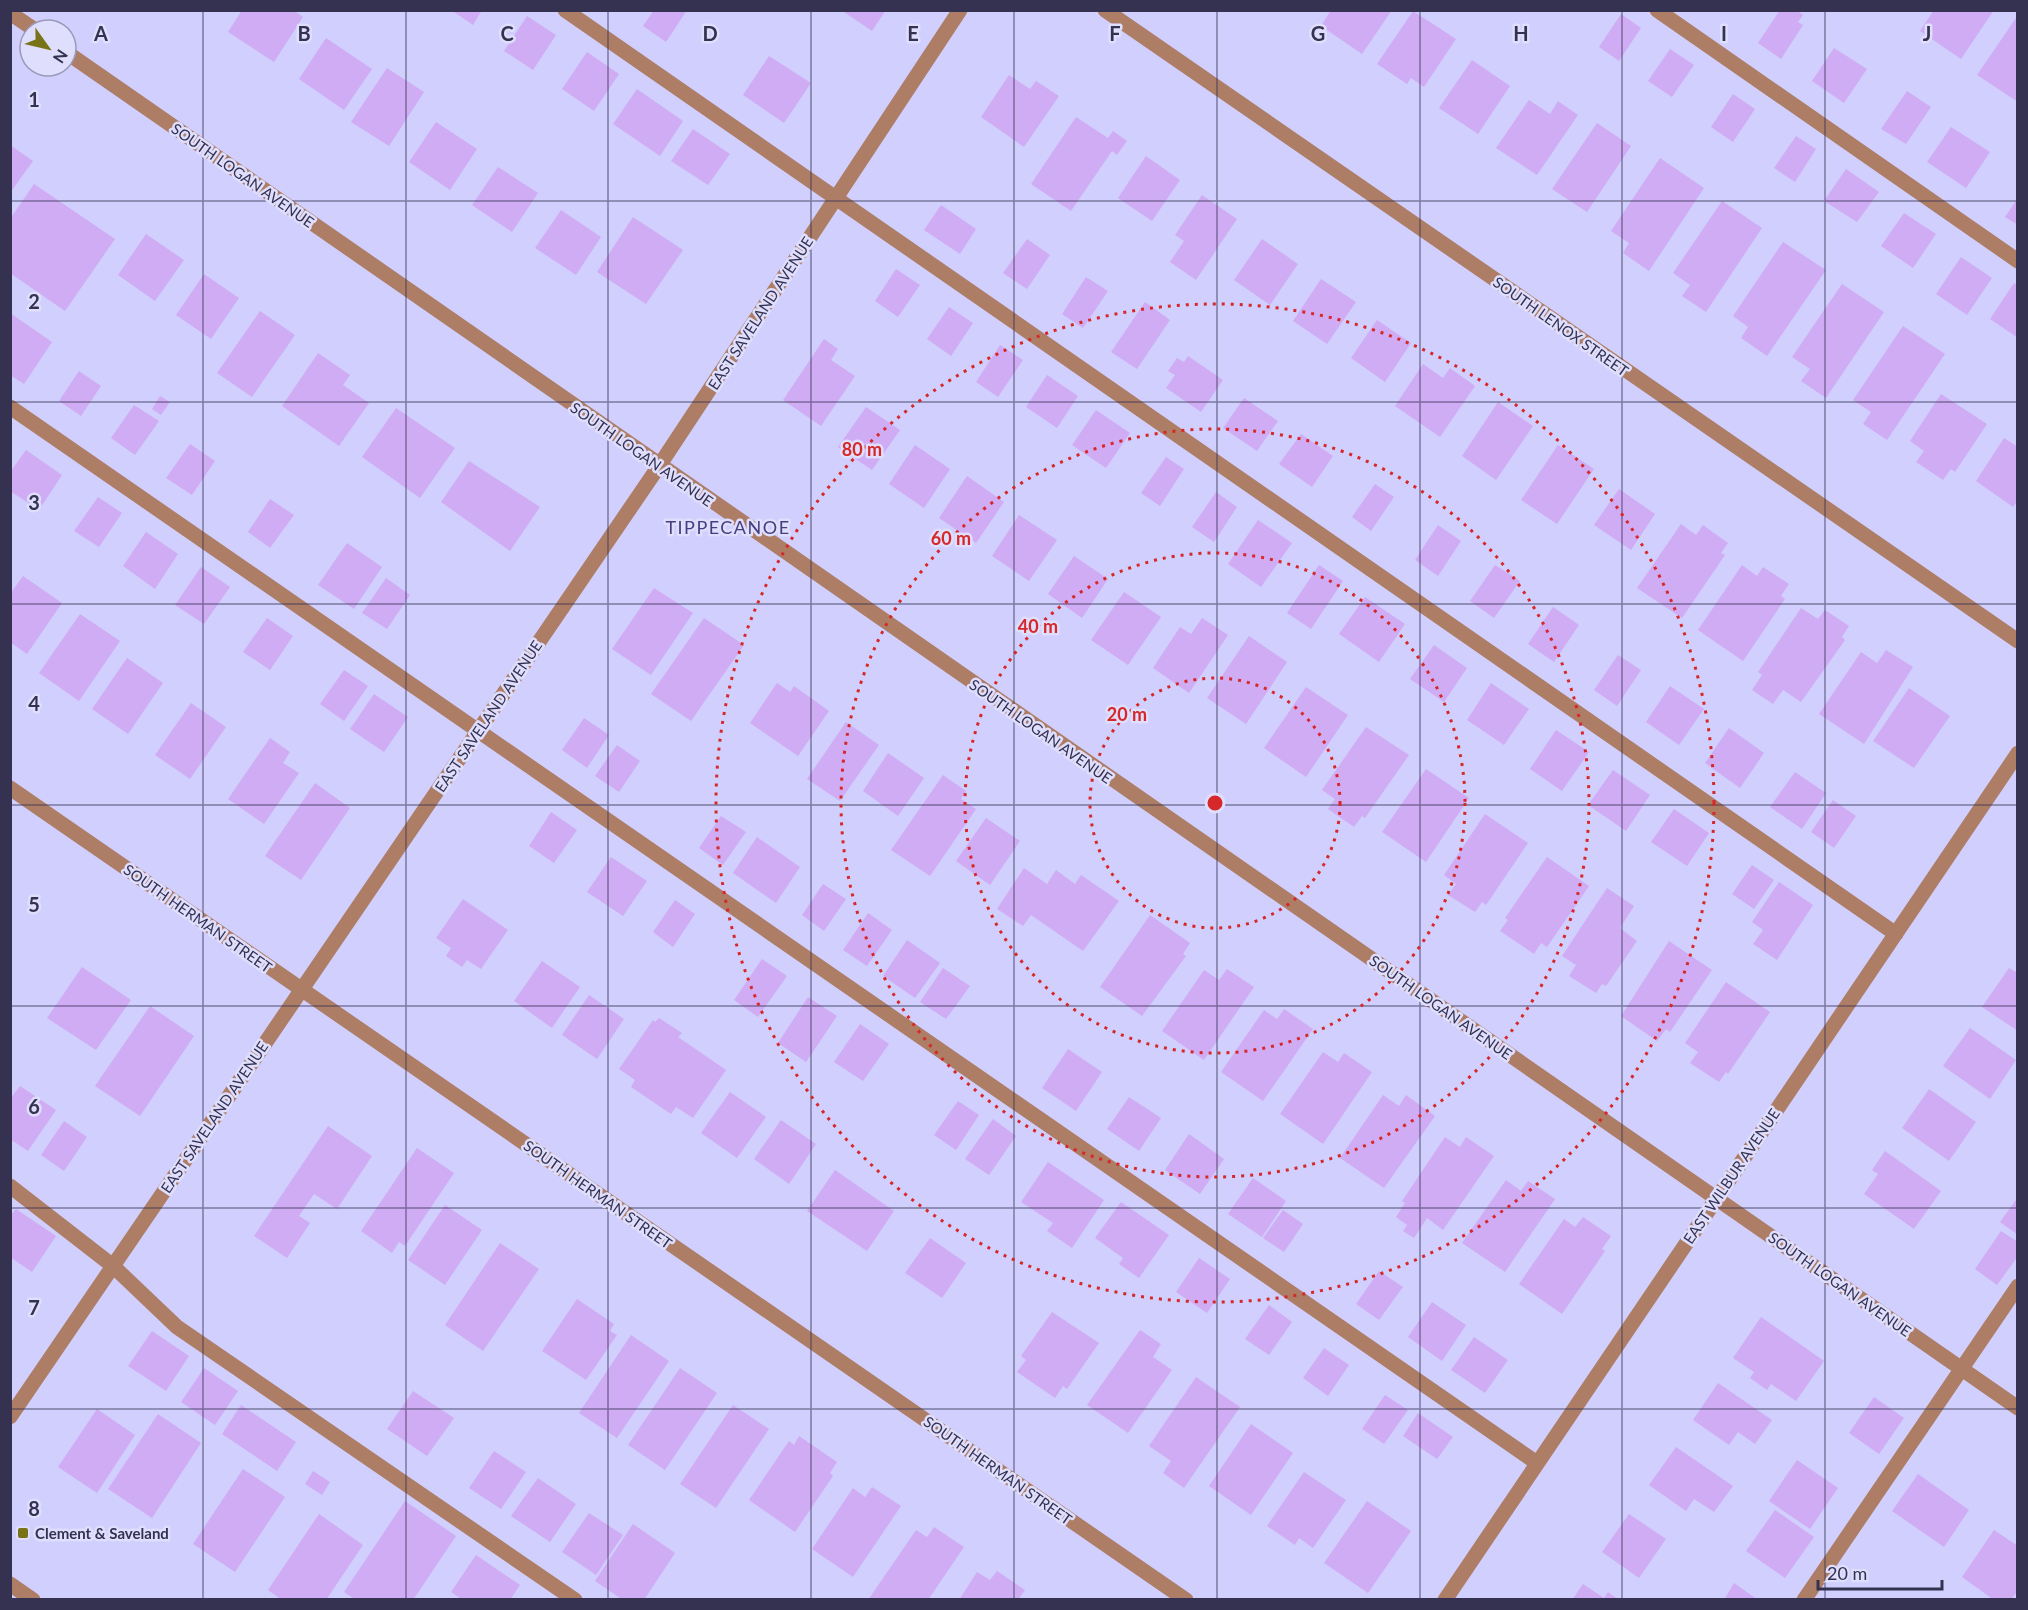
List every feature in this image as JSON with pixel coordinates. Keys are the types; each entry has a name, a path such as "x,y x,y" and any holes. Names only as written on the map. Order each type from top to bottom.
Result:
{"street":[{"path":"566,10 1896,934"},
{"name":"EAST SAVELAND AVENUE","path":"10,1417 659,466 960,10"},
{"name":"SOUTH LENOX STREET","path":"1105,10 2018,641"},
{"path":"1657,10 2018,261"},
{"name":"SOUTH LOGAN AVENUE","path":"78,60 2018,1408"},
{"path":"10,407 1538,1463"},
{"name":"EAST WILBUR AVENUE","path":"1445,1599 2018,753"},
{"name":"SOUTH HERMAN STREET","path":"10,788 1186,1599"},
{"path":"10,1186 113,1266 177,1327 574,1599"},
{"path":"1804,1599 2018,1286"},
{"path":"10,1584 33,1599"}],"building":[{"path":"242,10 293,10 303,17 274,62 228,32"},
{"path":"451,10 482,10 473,25"},
{"path":"654,10 687,10 666,42 643,26"},
{"path":"841,10 886,10 872,31"},
{"path":"1331,10 1392,10 1362,54 1321,26"},
{"path":"1780,10 1796,10 1803,15 1798,22 1803,25 1781,59 1758,43"},
{"path":"1934,10 1994,10 1961,59 1920,31"},
{"path":"1413,11 1456,39 1424,87 1411,78 1407,84 1377,64"},
{"path":"1621,14 1641,28 1619,61 1599,47"},
{"path":"2018,15 2018,102 1977,75"},
{"path":"527,16 556,35 533,70 504,51"},
{"path":"326,38 372,69 344,110 299,79"},
{"path":"1834,48 1867,69 1844,103 1812,81"},
{"path":"1670,49 1694,65 1672,97 1648,81"},
{"path":"587,52 619,74 594,111 562,89"},
{"path":"769,56 811,83 784,123 743,95"},
{"path":"1472,60 1510,86 1478,134 1439,108"},
{"path":"387,68 424,92 389,146 351,122"},
{"path":"1009,75 1030,89 1036,81 1059,96 1024,147 981,117"},
{"path":"637,89 683,121 660,156 613,124"},
{"path":"1907,91 1931,107 1906,144 1881,129"},
{"path":"1733,94 1755,109 1733,142 1711,127"},
{"path":"1529,100 1550,114 1558,101 1578,115 1537,175 1496,148"},
{"path":"1076,117 1108,138 1113,131 1127,141 1117,155 1112,151 1071,211 1031,184"},
{"path":"436,122 477,149 450,190 409,162"},
{"path":"1597,123 1631,146 1587,212 1552,189"},
{"path":"1951,127 1990,152 1966,188 1927,162"},
{"path":"693,129 730,154 708,185 671,161"},
{"path":"1796,136 1816,149 1795,182 1774,168"},
{"path":"10,145 33,161 10,193"},
{"path":"1146,156 1180,180 1152,221 1118,198"},
{"path":"1660,158 1704,188 1649,271 1623,253 1629,243 1611,231"},
{"path":"498,167 538,193 512,232 472,205"},
{"path":"1846,169 1879,192 1857,222 1824,201"},
{"path":"34,184 115,239 65,311 10,273 10,219"},
{"path":"1202,195 1237,219 1196,280 1170,262 1184,241 1175,235"},
{"path":"2018,198 2018,225 2005,217"},
{"path":"1722,201 1762,228 1706,312 1682,296 1690,285 1673,273"},
{"path":"941,205 976,229 960,254 924,230"},
{"path":"561,210 601,237 576,275 535,248"},
{"path":"1904,213 1936,234 1913,268 1881,246"},
{"path":"633,217 683,250 646,304 597,272"},
{"path":"146,234 184,260 155,301 118,275"},
{"path":"1027,239 1050,255 1027,289 1003,273"},
{"path":"1262,239 1298,264 1270,305 1234,280"},
{"path":"1783,242 1826,270 1767,356 1741,338 1748,327 1733,316"},
{"path":"1961,257 1992,278 1967,315 1936,294"},
{"path":"896,269 920,285 898,317 875,301"},
{"path":"204,274 239,298 211,339 176,315"},
{"path":"1086,277 1108,291 1083,328 1062,314"},
{"path":"1321,279 1356,302 1327,344 1293,321"},
{"path":"2014,283 2018,285 2018,338 1990,319"},
{"path":"1842,284 1884,312 1826,398 1801,381 1810,369 1792,357"},
{"path":"1145,302 1170,320 1137,369 1111,352"},
{"path":"949,307 973,323 951,356 927,339"},
{"path":"260,311 295,335 252,397 217,373"},
{"path":"10,313 52,342 24,384 10,375"},
{"path":"1377,320 1411,343 1385,382 1351,358"},
{"path":"1903,326 1945,354 1887,440 1863,424 1871,412 1853,400"},
{"path":"824,339 838,349 831,360 855,376 821,426 783,400"},
{"path":"1000,345 1023,360 998,397 976,382"},
{"path":"318,353 350,375 343,385 369,403 339,446 282,406"},
{"path":"1188,356 1223,380 1201,412 1166,388 1175,375 1168,371 1177,358 1184,362"},
{"path":"1423,364 1443,378 1450,368 1475,386 1440,437 1395,406"},
{"path":"79,371 101,386 81,416 59,401"},
{"path":"1047,375 1078,396 1057,428 1026,407"},
{"path":"1941,394 1987,424 1955,472 1951,469 1943,480 1916,462 1924,451 1910,441"},
{"path":"160,396 170,402 161,415 152,409"},
{"path":"1244,398 1278,421 1257,451 1223,428"},
{"path":"1498,402 1533,426 1496,480 1462,456"},
{"path":"134,405 159,421 135,455 111,438"},
{"path":"866,407 900,430 872,470 838,447"},
{"path":"396,408 455,448 420,498 362,457"},
{"path":"1096,410 1130,433 1106,468 1072,445"},
{"path":"1301,434 1333,456 1312,487 1279,464"},
{"path":"2004,438 2018,447 2018,500 2013,507 1976,481"},
{"path":"190,444 215,461 192,495 166,478"},
{"path":"915,445 950,469 924,508 889,484"},
{"path":"1558,445 1594,469 1557,524 1521,500"},
{"path":"26,450 62,475 39,510 10,491 10,472"},
{"path":"1166,457 1184,469 1160,506 1141,493"},
{"path":"469,461 540,507 510,551 441,502"},
{"path":"967,476 1004,502 976,543 939,518"},
{"path":"1375,484 1394,497 1371,531 1352,517"},
{"path":"1619,489 1655,514 1631,550 1594,525"},
{"path":"1216,492 1237,507 1214,542 1192,527"},
{"path":"98,497 122,513 99,547 74,531"},
{"path":"270,499 294,515 270,548 248,532"},
{"path":"1019,515 1057,540 1029,581 992,556"},
{"path":"1258,520 1292,543 1261,587 1228,564"},
{"path":"1681,524 1696,535 1703,525 1728,543 1721,553 1725,555 1682,618 1637,588"},
{"path":"1438,525 1461,541 1438,576 1415,560"},
{"path":"146,532 178,554 155,589 123,566"},
{"path":"347,543 382,567 354,609 318,585"},
{"path":"1074,556 1108,579 1082,618 1048,594"},
{"path":"1319,565 1343,581 1311,629 1287,613"},
{"path":"1495,565 1520,581 1494,618 1470,601"},
{"path":"1742,565 1757,576 1763,567 1789,584 1781,596 1785,599 1743,661 1698,630"},
{"path":"201,567 230,587 204,624 175,605"},
{"path":"23,576 62,603 27,654 10,642 10,594"},
{"path":"386,578 410,595 387,629 362,613"},
{"path":"654,588 693,613 651,675 612,649"},
{"path":"1124,592 1161,617 1128,665 1091,640"},
{"path":"1365,597 1405,624 1379,662 1339,634"},
{"path":"1553,607 1579,625 1554,662 1528,644"},
{"path":"1801,608 1818,619 1825,610 1849,626 1842,637 1845,640 1801,702 1783,690 1773,704 1752,690 1762,675 1758,672"},
{"path":"80,614 120,641 79,701 39,673"},
{"path":"267,618 293,636 270,670 243,652"},
{"path":"704,618 744,645 691,721 651,694"},
{"path":"1202,618 1228,635 1189,693 1153,668 1180,627 1191,634"},
{"path":"1249,636 1287,662 1246,724 1207,698"},
{"path":"1434,645 1467,668 1444,702 1410,679"},
{"path":"1886,650 1913,667 1864,744 1819,714 1861,652 1877,663"},
{"path":"1618,655 1641,670 1617,706 1594,690"},
{"path":"127,658 163,683 128,734 92,709"},
{"path":"344,670 368,686 344,721 320,704"},
{"path":"777,683 790,692 794,686 829,711 798,756 750,723"},
{"path":"1491,683 1529,709 1504,745 1467,720"},
{"path":"1670,686 1704,709 1679,745 1646,722"},
{"path":"1306,687 1348,715 1306,777 1264,748"},
{"path":"1909,688 1950,716 1914,768 1873,741"},
{"path":"374,694 408,717 384,752 350,729"},
{"path":"191,703 226,727 190,779 155,755"},
{"path":"584,718 609,735 587,768 562,750"},
{"path":"846,722 879,745 840,801 807,779"},
{"path":"1366,727 1409,755 1365,818 1362,816 1354,827 1328,809 1335,799 1322,790"},
{"path":"1729,728 1764,753 1740,788 1705,763"},
{"path":"1556,730 1589,752 1562,791 1530,769"},
{"path":"270,738 290,752 283,763 299,773 264,824 228,799"},
{"path":"617,745 640,761 619,792 595,776"},
{"path":"888,753 924,778 898,816 863,791"},
{"path":"1426,769 1469,798 1426,862 1382,832"},
{"path":"1613,770 1650,795 1626,831 1588,805"},
{"path":"1795,772 1826,793 1802,829 1770,807"},
{"path":"943,775 966,791 961,799 976,809 930,876 891,850"},
{"path":"315,783 350,808 301,880 265,856"},
{"path":"1833,800 1856,816 1834,848 1811,832"},
{"path":"1674,809 1709,833 1687,866 1651,842"},
{"path":"551,812 577,830 554,863 529,846"},
{"path":"1485,814 1528,843 1486,905 1482,902 1475,912 1448,895 1456,884 1444,875"},
{"path":"721,816 746,832 723,865 699,848"},
{"path":"986,818 1020,841 990,885 956,861"},
{"path":"757,837 800,867 776,903 733,873"},
{"path":"611,857 647,881 623,916 587,892"},
{"path":"1547,857 1589,886 1547,947 1541,943 1534,954 1500,931 1508,920 1505,918"},
{"path":"1752,865 1774,880 1754,909 1732,894"},
{"path":"1024,868 1047,884 1056,870 1075,884 1081,875 1119,901 1083,951 1031,915 1023,926 997,909"},
{"path":"1779,882 1813,905 1777,960 1753,944 1763,930 1752,922"},
{"path":"823,884 846,899 824,931 802,915"},
{"path":"1607,888 1634,906 1620,928 1637,941 1606,986 1602,984 1596,993 1569,976 1576,965 1562,956"},
{"path":"463,899 508,930 481,969 467,960 462,967 446,956 451,948 436,938"},
{"path":"675,900 695,914 673,947 653,932"},
{"path":"868,913 892,930 867,966 843,950"},
{"path":"1150,915 1190,943 1183,954 1186,956 1142,1016 1100,987"},
{"path":"907,940 940,963 915,998 883,976"},
{"path":"1669,941 1712,970 1670,1032 1666,1029 1657,1041 1621,1016"},
{"path":"762,959 787,976 758,1017 734,1000"},
{"path":"542,961 580,987 552,1028 514,1001"},
{"path":"82,967 131,1000 96,1050 47,1018"},
{"path":"943,968 970,986 946,1019 920,1002"},
{"path":"2009,968 2018,973 2018,1031 1982,1007"},
{"path":"1227,969 1254,987 1204,1060 1162,1031 1204,970 1219,980"},
{"path":"1726,982 1770,1012 1728,1074 1726,1072 1719,1082 1690,1063 1698,1052 1685,1043"},
{"path":"589,995 624,1019 597,1059 562,1035"},
{"path":"808,997 837,1016 806,1062 778,1043"},
{"path":"150,1006 194,1036 140,1116 95,1086"},
{"path":"1284,1009 1313,1029 1263,1101 1221,1072 1264,1010 1277,1019"},
{"path":"659,1018 682,1033 678,1037 726,1070 693,1118 676,1107 671,1114 631,1087 635,1080 619,1069 653,1020 655,1022"},
{"path":"860,1024 889,1044 863,1081 834,1062"},
{"path":"1970,1028 2016,1060 1990,1099 1943,1066"},
{"path":"1068,1049 1102,1072 1076,1111 1042,1088"},
{"path":"1323,1052 1338,1062 1344,1053 1372,1072 1323,1144 1280,1114"},
{"path":"20,1086 56,1110 28,1151 10,1139 10,1099"},
{"path":"1929,1089 1976,1122 1949,1161 1902,1128"},
{"path":"730,1092 766,1117 737,1158 701,1133"},
{"path":"1383,1095 1399,1106 1406,1095 1435,1116 1384,1188 1340,1158"},
{"path":"1129,1097 1161,1118 1139,1151 1107,1129"},
{"path":"958,1101 979,1115 956,1150 934,1135"},
{"path":"993,1119 1016,1136 989,1175 965,1159"},
{"path":"781,1120 816,1144 789,1184 754,1159"},
{"path":"64,1121 87,1137 64,1171 41,1155"},
{"path":"328,1126 372,1156 337,1209 314,1194 299,1216 310,1223 287,1258 254,1236"},
{"path":"1189,1134 1224,1159 1200,1194 1165,1170"},
{"path":"1445,1137 1460,1147 1466,1137 1494,1156 1443,1230 1427,1218 1414,1238 1403,1231 1407,1225 1396,1217 1405,1203 1402,1201"},
{"path":"417,1148 454,1173 405,1246 399,1242 392,1253 361,1231"},
{"path":"1885,1151 1941,1191 1914,1229 1864,1194 1878,1174 1872,1170"},
{"path":"1048,1162 1104,1200 1072,1248 1047,1231 1053,1223 1021,1202"},
{"path":"835,1170 894,1211 867,1251 807,1211"},
{"path":"1253,1178 1286,1201 1262,1237 1228,1214"},
{"path":"1506,1180 1521,1191 1528,1181 1555,1199 1505,1272 1462,1243"},
{"path":"2018,1197 2018,1235 2000,1222"},
{"path":"1121,1202 1169,1235 1139,1278 1119,1264 1123,1258 1095,1238"},
{"path":"445,1205 482,1230 445,1285 408,1260"},
{"path":"16,1209 56,1236 32,1272 10,1257 10,1216"},
{"path":"1283,1210 1303,1224 1284,1252 1263,1238"},
{"path":"1583,1217 1611,1236 1602,1249 1605,1251 1562,1314 1519,1284 1564,1219 1575,1227"},
{"path":"2001,1231 2018,1242 2018,1256 1997,1285 1975,1269"},
{"path":"930,1238 966,1263 942,1298 905,1273"},
{"path":"500,1243 539,1269 483,1351 445,1325"},
{"path":"1199,1258 1230,1279 1207,1313 1176,1292"},
{"path":"1379,1271 1403,1287 1379,1320 1356,1304"},
{"path":"577,1299 614,1324 610,1331 617,1335 586,1380 542,1351"},
{"path":"1432,1302 1466,1325 1442,1361 1408,1337"},
{"path":"1269,1305 1292,1322 1269,1355 1245,1339"},
{"path":"1052,1312 1099,1343 1067,1389 1063,1386 1055,1398 1017,1372 1026,1360 1021,1356"},
{"path":"1761,1317 1824,1361 1796,1401 1771,1384 1767,1390 1750,1378 1754,1372 1733,1358"},
{"path":"1140,1330 1161,1344 1153,1357 1172,1370 1128,1433 1087,1405"},
{"path":"152,1331 189,1356 166,1391 128,1366"},
{"path":"631,1335 669,1361 617,1438 579,1413"},
{"path":"1474,1337 1508,1360 1485,1393 1451,1370"},
{"path":"1324,1348 1349,1365 1328,1396 1303,1378"},
{"path":"204,1368 238,1391 215,1425 181,1402"},
{"path":"680,1368 717,1393 665,1470 628,1445"},
{"path":"1196,1377 1240,1407 1184,1488 1163,1473 1171,1461 1149,1446"},
{"path":"1718,1383 1772,1420 1755,1444 1738,1432 1729,1445 1693,1420"},
{"path":"413,1391 454,1418 427,1456 387,1429"},
{"path":"1385,1395 1408,1410 1384,1444 1362,1429"},
{"path":"1874,1397 1904,1418 1879,1454 1849,1433"},
{"path":"241,1405 296,1442 277,1471 222,1434"},
{"path":"733,1405 769,1429 716,1508 680,1484"},
{"path":"97,1409 135,1435 97,1493 58,1467"},
{"path":"1418,1413 1453,1437 1437,1459 1403,1436"},
{"path":"158,1414 201,1443 152,1518 108,1489"},
{"path":"1251,1424 1293,1453 1251,1515 1209,1486"},
{"path":"799,1436 837,1462 830,1473 833,1476 795,1532 749,1500 789,1441 794,1445"},
{"path":"1676,1447 1733,1486 1714,1512 1694,1499 1686,1511 1649,1485"},
{"path":"494,1451 526,1472 501,1509 469,1488"},
{"path":"1797,1460 1838,1488 1810,1529 1769,1501"},
{"path":"243,1469 285,1497 235,1572 193,1544"},
{"path":"313,1471 330,1482 322,1495 305,1484"},
{"path":"1304,1472 1346,1500 1313,1548 1299,1538 1295,1545 1267,1526"},
{"path":"1918,1474 1969,1510 1944,1547 1892,1511"},
{"path":"538,1478 576,1504 550,1542 511,1516"},
{"path":"872,1487 901,1506 853,1577 812,1549 853,1488 865,1497"},
{"path":"405,1501 456,1536 413,1600 356,1600 344,1592"},
{"path":"1367,1501 1411,1531 1368,1593 1324,1563"},
{"path":"1775,1510 1814,1537 1785,1578 1746,1551"},
{"path":"589,1513 623,1535 596,1575 562,1552"},
{"path":"319,1514 363,1545 326,1600 282,1600 268,1590"},
{"path":"1629,1514 1666,1539 1639,1578 1602,1552"},
{"path":"633,1524 675,1553 644,1600 623,1600 595,1581"},
{"path":"934,1527 964,1547 928,1600 868,1600 916,1530 927,1537"},
{"path":"1994,1530 2018,1546 2018,1590 2011,1600 1994,1600 1962,1577"},
{"path":"476,1555 520,1585 510,1600 463,1600 451,1592"},
{"path":"997,1571 1025,1590 1018,1600 959,1600 977,1572 990,1580"},
{"path":"1734,1583 1758,1600 1724,1600"},
{"path":"1583,1584 1604,1598 1608,1592 1619,1600 1572,1600"}],"place":[{"name":"Clement & Saveland","path":"23,1533"}],"district":[{"name":"TIPPECANOE","path":"728,527"}]}
